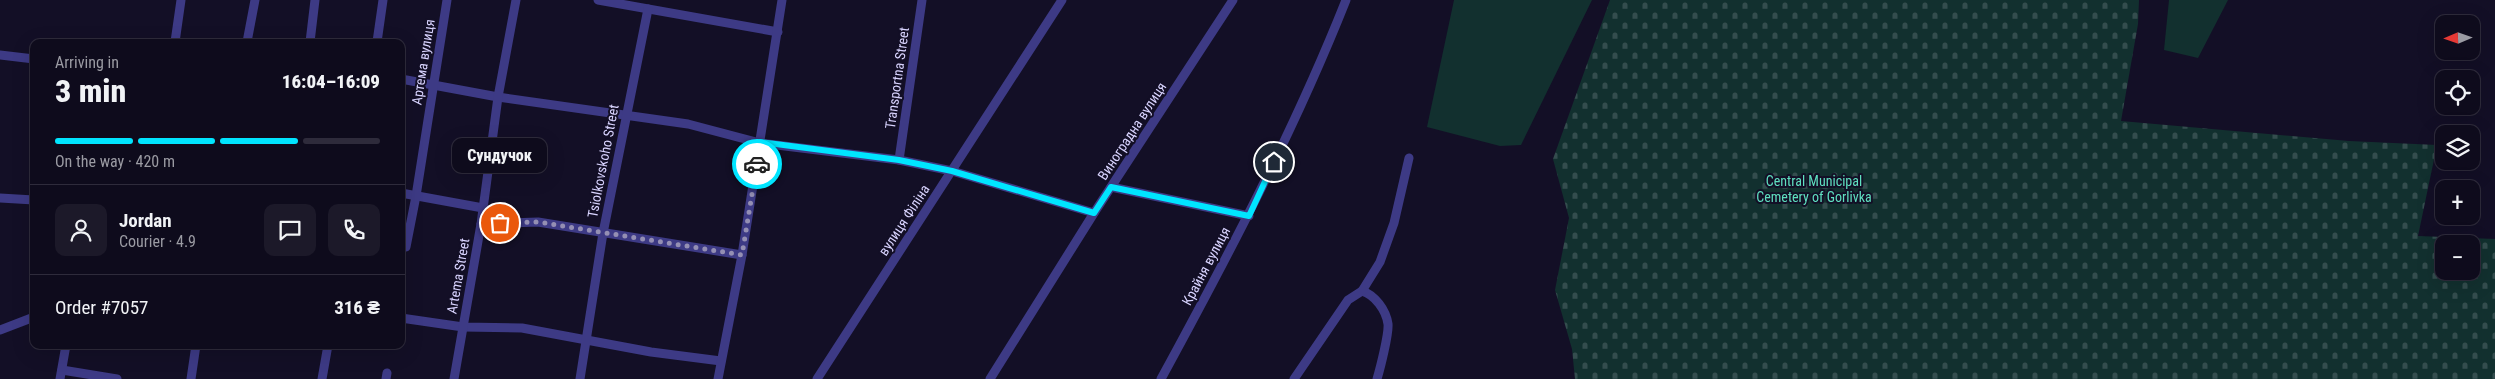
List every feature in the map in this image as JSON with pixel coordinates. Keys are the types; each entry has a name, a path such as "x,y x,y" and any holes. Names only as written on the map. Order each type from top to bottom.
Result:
{"street":[{"path":"175,39 181,0"},
{"path":"248,39 255,0"},
{"path":"310,39 315,0"},
{"path":"377,39 383,0"},
{"name":"Артема вулиця","path":"406,247 416,196 447,0"},
{"name":"Artema Street","path":"454,379 481,224 498,97 516,0"},
{"path":"598,0 778,32"},
{"path":"718,379 742,255 782,0"},
{"name":"Transportna Street","path":"899,160 922,0"},
{"name":"вулиця Філіна","path":"817,379 1062,0"},
{"name":"Виноградна вулиця","path":"990,379 1094,213 1233,0"},
{"name":"Крайня вулиця","path":"1161,379 1249,216 1330,41 1346,0"},
{"name":"Tsiolkovskoho Street","path":"580,379 603,233 648,9"},
{"path":"0,56 30,59"},
{"path":"405,80 498,97 688,124 760,142 899,160 952,171 1094,213"},
{"path":"1294,379 1348,300 1362,291 1380,262 1394,223 1409,158"},
{"path":"1111,187 1249,216"},
{"path":"405,194 483,208"},
{"path":"0,198 30,200"},
{"path":"481,224 538,222 742,255"},
{"path":"1362,291 1371,294 1379,303 1388,324 1377,379"},
{"path":"0,330 30,318"},
{"path":"405,319 463,327 522,328 651,352 721,361"},
{"path":"65,349 61,374 116,379"},
{"path":"191,379 195,349"},
{"path":"322,379 327,349"}],"green space":[{"path":"1454,0 1592,0 1521,145 1500,146 1427,127"},
{"name":"Central Municipal Cemetery of Gorlivka","path":"1610,0 2139,0 2138,24 2121,121 2349,141 2435,145 2435,155 2418,236 2435,237 2435,280 2480,280 2480,238 2495,239 2495,379 1575,379 1572,349 1555,290 1569,218 1553,159"},
{"path":"2169,0 2228,0 2198,58 2164,50"}],"way so far":[{"path":"500,223 538,222 742,255 757,164"}],"place":[{"name":"Сундучок","path":"500,223"}],"route":[{"path":"757,164 760,142 899,160 952,171 1094,213 1111,187 1249,216 1274,162"}]}
